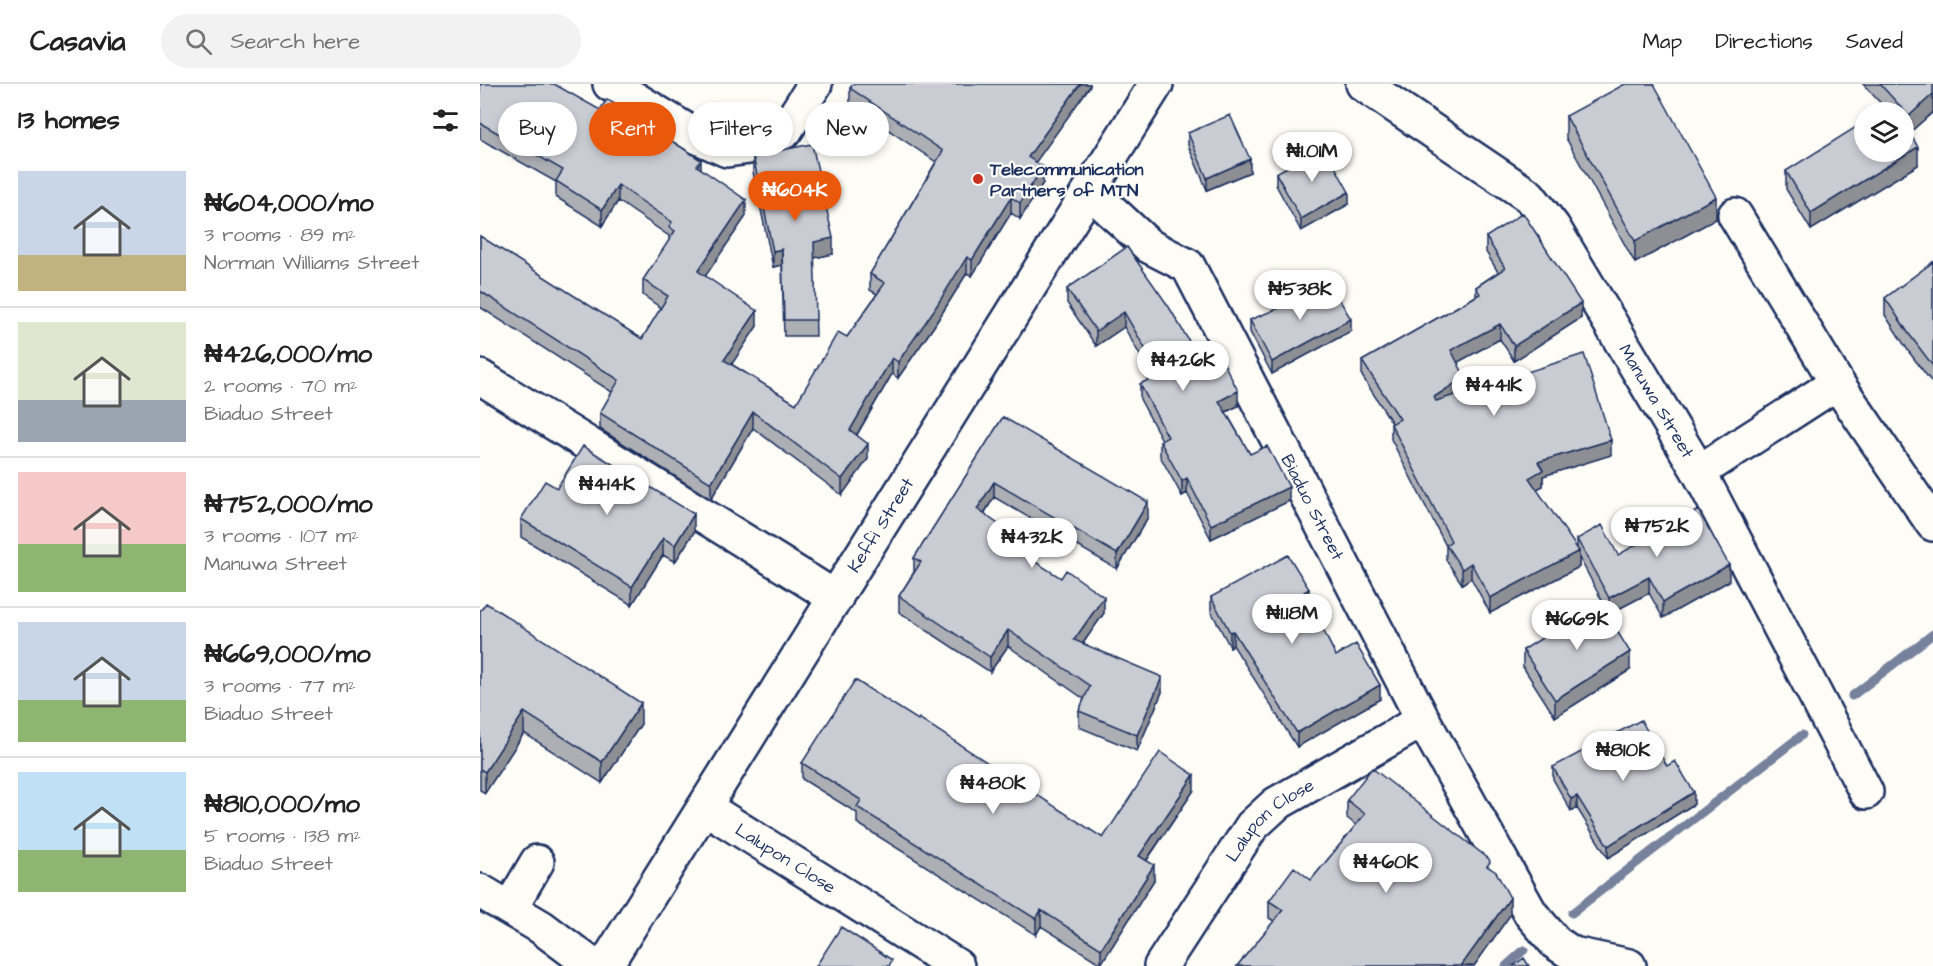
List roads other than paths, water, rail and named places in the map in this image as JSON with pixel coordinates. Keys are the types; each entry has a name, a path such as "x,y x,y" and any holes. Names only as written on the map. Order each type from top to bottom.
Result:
{"street":[{"path":"610,84 696,136 727,150 757,146 785,131 815,84"},
{"name":"Keffi Street","path":"605,966 706,808 1156,84"},
{"name":"Manuwa Street","path":"1363,84 1529,196 1553,227 1699,471 1866,792"},
{"name":"Biaduo Street","path":"1090,191 1149,246 1188,266 1423,720 1531,914 1556,943 1573,954 1629,966"},
{"path":"1735,215 1837,383 1933,524"},
{"path":"480,377 836,598"},
{"path":"1699,471 1837,383"},
{"name":"Lalupon Close","path":"1161,966 1252,826 1276,804 1423,720"},
{"name":"Lalupon Close","path":"706,808 957,966"},
{"path":"510,908 537,862"},
{"path":"480,891 541,927 593,966"}],"waterway":[{"path":"1852,696 1933,634"},
{"path":"1572,913 1802,735"},
{"path":"1506,966 1524,950"}],"place":[{"name":"Telecommunication Partners of MTN","path":"978,179"}]}
